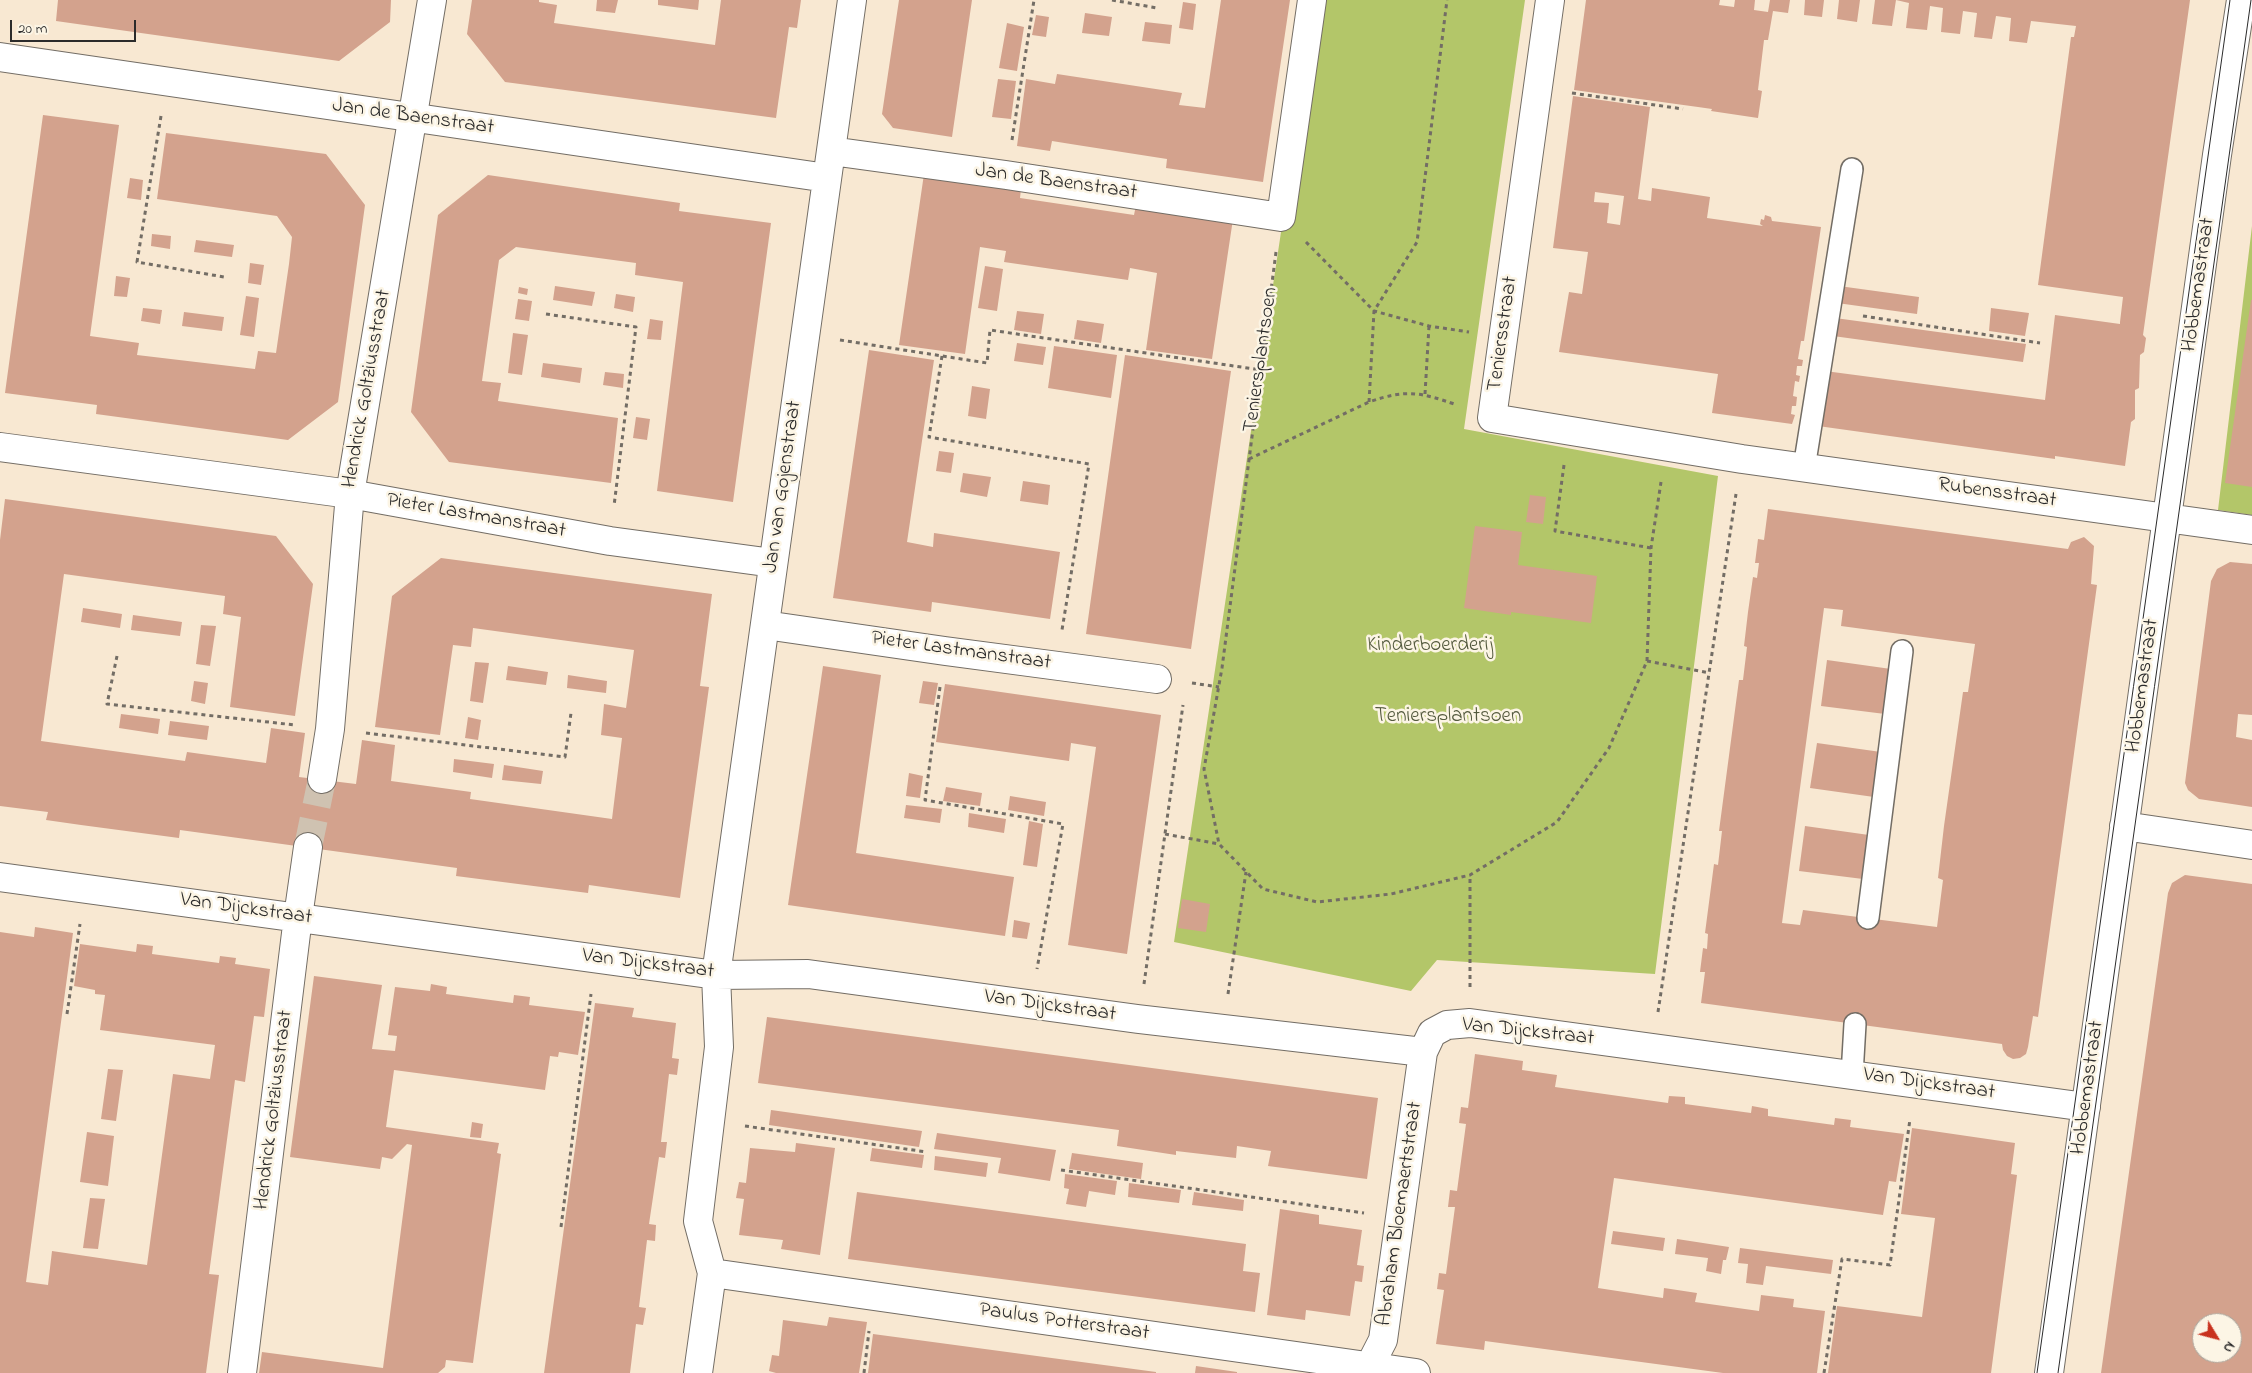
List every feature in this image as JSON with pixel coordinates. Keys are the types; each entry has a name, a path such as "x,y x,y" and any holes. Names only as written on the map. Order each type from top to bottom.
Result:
{"street":[{"name":"Hendrick Goltziusstraat","path":"322,780 330,729 350,494 414,118 432,0"},
{"name":"Jan van Gojenstraat","path":"712,1273 698,1221 719,1047 716,975 852,0"},
{"path":"1281,217 1312,0"},
{"name":"Teniersstraat","path":"1550,0 1492,418 1742,459"},
{"name":"Hobbemastraat","path":"2049,1373 2217,155 2241,0"},
{"name":"Jan de Baenstraat","path":"0,57 827,178"},
{"name":"Jan de Baenstraat","path":"831,151 1006,175 1281,217"},
{"name":"Pieter Lastmanstraat","path":"0,448 350,494 610,541 773,563"},
{"name":"Rubensstraat","path":"1742,459 2252,530"},
{"name":"Pieter Lastmanstraat","path":"764,625 1157,679"},
{"path":"2124,826 2252,845"},
{"name":"Hendrick Goltziusstraat","path":"242,1373 308,848"},
{"name":"Van Dijckstraat","path":"0,877 716,975 808,974 1138,1019 1423,1052 1432,1033 1447,1025 1470,1023 2086,1107"},
{"name":"Abraham Bloemaertstraat","path":"1368,1370 1384,1340 1423,1052"},
{"path":"698,1373 712,1273"},
{"name":"Paulus Potterstraat","path":"712,1273 1368,1370 1416,1373"}],"lane":[{"path":"1804,468 1852,169"},
{"path":"1868,918 1902,651"},
{"path":"1852,1075 1855,1024"}],"path":[{"path":"1006,175 1034,0"},
{"path":"1112,0 1157,8"},
{"path":"1369,402 1374,311 1417,242 1447,0"},
{"path":"166,81 137,262 224,277"},
{"path":"1537,88 1683,109"},
{"path":"1281,217 1374,311 1429,326 1503,337"},
{"name":"Teniersplantsoen","path":"1219,844 1204,769 1225,652 1248,459 1262,370 1281,217"},
{"path":"1829,311 2040,343"},
{"path":"546,314 636,327 610,541"},
{"path":"1248,459 1369,402 1386,396 1425,394 1429,326"},
{"path":"805,334 987,363 990,330 1262,370"},
{"path":"942,356 930,437 1088,464 1057,665"},
{"path":"1568,430 1555,531 1651,548"},
{"path":"1165,834 1219,844 1263,889 1317,902 1391,894 1470,875 1557,822 1609,748 1647,661 1651,548 1666,447"},
{"path":"1652,1048 1742,459"},
{"path":"945,651 925,800 1063,824 1030,1004"},
{"path":"1647,661 1710,673"},
{"path":"1138,1019 1184,701"},
{"path":"1224,1029 1246,871"},
{"path":"1470,875 1470,1023"},
{"path":"67,1014 85,888"},
{"path":"560,1227 596,958"},
{"path":"1824,1373 1842,1259 1890,1265 1914,1083"},
{"path":"711,1121 927,1152"},
{"path":"1061,1170 1400,1218"},
{"path":"864,1373 874,1296"}],"green space":[{"name":"Teniersplantsoen","path":"1316,0 1525,0 1464,429 1718,476 1655,974 1437,960 1411,991 1174,942"},
{"path":"2252,226 2252,515 2218,510"}],"building":[{"path":"58,0 391,0 390,22 339,61 56,21"},
{"path":"472,0 539,0 539,2 557,5 554,23 715,45 721,0 801,0 797,28 789,27 776,118 505,82 467,34"},
{"path":"597,0 618,0 615,13 596,11"},
{"path":"658,0 699,0 698,10 658,5"},
{"path":"899,0 972,0 952,137 893,128 882,114"},
{"path":"1221,0 1290,0 1263,182 1166,168 1167,159 1052,141 1050,151 1017,146 1026,79 1055,84 1057,74 1182,93 1179,105 1205,108"},
{"path":"1586,0 1720,0 1719,5 1734,7 1735,0 1755,0 1754,10 1768,12 1770,0 1790,0 1788,13 1773,11 1768,40 1764,40 1758,90 1762,91 1758,118 1711,111 1712,109 1574,90"},
{"path":"1805,0 1824,0 1822,17 1804,15"},
{"path":"1839,0 1860,0 1857,22 1837,19"},
{"path":"1875,0 1896,0 1892,26 1872,24"},
{"path":"1896,0 2190,0 2143,335 2146,338 2144,352 2140,355 2139,388 2135,390 2135,419 2131,422 2125,466 2055,456 2055,459 1818,426 1825,371 2045,400 2055,315 2120,324 2123,297 2038,285 2071,37 2074,37 2076,26 2031,21 2027,43 2009,41 2011,18 1996,16 1992,39 1974,37 1977,13 1963,11 1960,34 1941,32 1943,8 1930,6 1927,30 1906,28 1909,3"},
{"path":"1183,2 1196,4 1193,30 1179,28"},
{"path":"1085,13 1112,17 1109,36 1082,33"},
{"path":"1036,15 1049,17 1046,37 1032,35"},
{"path":"1145,22 1172,25 1170,44 1142,41"},
{"path":"1007,23 1024,27 1017,71 999,68"},
{"path":"998,79 1016,81 1011,119 992,117"},
{"path":"1573,96 1650,107 1638,199 1651,201 1652,188 1710,197 1707,218 1763,226 1760,224 1761,219 1764,220 1765,215 1771,217 1772,221 1821,227 1804,341 1801,341 1798,359 1803,360 1802,366 1797,366 1796,375 1800,376 1799,382 1795,381 1793,396 1797,397 1796,406 1792,406 1791,414 1795,415 1792,424 1712,413 1718,374 1559,352 1569,292 1582,294 1588,252 1553,248","holes":["1595,192 1624,196 1620,225 1607,223 1609,203 1594,202"]},
{"path":"43,115 119,125 90,336 139,343 137,355 255,369 258,351 276,353 289,264 292,237 277,216 157,199 166,133 326,154 365,205 338,402 288,440 96,414 97,405 5,393"},
{"path":"924,174 1021,189 1020,198 1134,215 1136,205 1233,219 1212,359 1146,350 1157,273 1130,268 1128,280 1004,262 1006,251 980,247 965,354 899,345"},
{"path":"488,175 680,203 679,211 771,223 733,502 657,491 683,282 635,275 636,263 516,247 499,260 482,381 501,383 498,401 618,418 611,483 449,462 411,412 438,215"},
{"path":"130,178 143,180 141,200 127,198"},
{"path":"152,234 171,236 170,249 151,246"},
{"path":"196,240 234,245 232,257 194,252"},
{"path":"250,263 264,265 261,285 248,283"},
{"path":"985,266 1003,269 997,311 978,308"},
{"path":"116,276 130,278 127,297 114,296"},
{"path":"555,286 595,292 592,306 553,300"},
{"path":"1839,286 1919,297 1917,314 1837,303"},
{"path":"519,287 528,289 527,295 518,293"},
{"path":"616,294 635,297 633,312 614,308"},
{"path":"246,296 259,298 254,337 240,335"},
{"path":"518,299 532,301 529,321 515,319"},
{"path":"2252,300 2252,487 2225,483"},
{"path":"143,308 162,310 160,324 141,321"},
{"path":"1991,308 2029,313 2025,336 1989,331"},
{"path":"1017,311 1044,314 1041,334 1014,330"},
{"path":"184,312 224,317 222,331 182,326"},
{"path":"1835,318 2026,344 2023,362 1833,336"},
{"path":"650,319 663,321 661,340 647,339"},
{"path":"1077,320 1104,324 1101,343 1074,339"},
{"path":"513,333 528,335 522,375 508,373"},
{"path":"1017,343 1046,347 1043,365 1014,361"},
{"path":"1054,346 1117,355 1111,398 1048,388"},
{"path":"869,350 934,360 907,542 933,547 934,533 1060,552 1050,619 932,602 931,612 833,598"},
{"path":"1125,355 1231,371 1191,649 1086,634"},
{"path":"543,363 582,368 580,383 541,377"},
{"path":"605,372 624,374 623,388 603,385"},
{"path":"972,386 990,389 986,419 968,416"},
{"path":"636,417 650,419 647,440 633,438"},
{"path":"939,451 954,453 951,473 936,471"},
{"path":"963,473 991,477 987,497 960,492"},
{"path":"1023,481 1050,485 1048,505 1020,501"},
{"path":"1530,495 1546,497 1543,524 1526,522"},
{"path":"5,499 276,536 313,584 295,716 230,707 241,617 223,614 225,596 64,574 41,741 185,761 187,752 266,763 271,728 305,733 299,777 356,784 362,740 395,745 391,781 471,792 470,799 612,819 622,738 601,735 604,704 626,708 634,650 473,628 471,647 453,645 440,735 375,727 392,596 441,558 712,594 700,686 709,687 680,898 589,885 588,893 456,876 457,868 180,830 179,838 81,825 46,820 48,812 0,806 0,540"},
{"path":"1768,509 2068,549 2071,542 2084,537 2094,546 2091,584 2097,585 2038,1017 2033,1016 2026,1054 2020,1058 2013,1059 2007,1056 2002,1044 1701,1003 1705,972 1700,972 1703,948 1707,949 1708,934 1705,933 1714,864 1718,865 1722,831 1719,831 1739,680 1743,680 1747,647 1744,646 1748,612 1753,577 1757,578 1759,563 1755,563 1758,539 1764,540","holes":["1824,608 1843,610 1841,626 1975,644 1968,692 1963,692 1944,826 1938,878 1943,880 1937,927 1803,910 1800,925 1782,923"]},
{"path":"1475,526 1522,532 1518,565 1597,576 1591,623 1511,612 1511,615 1464,608"},
{"path":"2230,562 2252,564 2252,715 2238,714 2236,737 2252,740 2252,807 2199,799 2188,790 2185,783 2211,581 2217,569"},
{"path":"83,608 122,614 120,628 81,622"},
{"path":"133,615 182,622 180,636 131,630"},
{"path":"201,625 216,626 210,666 196,664"},
{"path":"1827,660 1891,669 1885,714 1821,706"},
{"path":"475,662 489,663 483,703 470,701"},
{"path":"508,666 548,672 546,685 506,680"},
{"path":"823,666 881,675 856,853 1014,877 1005,936 788,905"},
{"path":"568,675 607,681 606,693 567,688"},
{"path":"194,681 208,683 205,704 191,701"},
{"path":"923,681 938,683 934,705 919,703"},
{"path":"945,684 1161,715 1127,954 1068,945 1096,747 1071,743 1069,761 936,742"},
{"path":"121,714 160,719 158,734 119,728"},
{"path":"468,717 481,720 478,740 465,738"},
{"path":"170,721 209,726 207,740 168,735"},
{"path":"1817,743 1881,752 1874,797 1810,788"},
{"path":"454,759 494,764 492,778 453,772"},
{"path":"504,765 543,771 541,784 502,780"},
{"path":"909,773 923,776 920,798 906,796"},
{"path":"946,787 982,793 980,806 943,801"},
{"path":"1010,796 1046,802 1044,816 1008,810"},
{"path":"906,805 942,809 940,823 904,818"},
{"path":"969,813 1006,819 1004,833 968,827"},
{"path":"1029,821 1043,824 1037,867 1023,865"},
{"path":"1805,826 1869,835 1863,879 1799,871"},
{"path":"2185,875 2252,884 2252,1373 2101,1373 2168,893 2172,883"},
{"path":"1182,899 1210,904 1206,932 1178,928"},
{"path":"1014,920 1030,923 1027,939 1012,937"},
{"path":"35,927 73,933 26,1282 48,1285 52,1251 147,1265 173,1074 210,1079 215,1045 100,1030 105,995 95,994 95,990 74,986 80,944 136,952 137,944 153,946 152,954 219,963 220,956 236,958 235,964 270,969 264,1017 254,1016 245,1082 235,1080 209,1274 219,1275 206,1373 0,1373 0,932 34,937"},
{"path":"314,976 382,985 372,1049 395,1051 397,1036 388,1035 395,987 430,991 431,984 447,987 446,994 513,1003 514,995 530,997 529,1005 585,1012 578,1055 559,1052 558,1057 550,1056 545,1090 394,1070 386,1127 499,1143 497,1153 501,1154 473,1363 446,1360 445,1367 438,1373 259,1373 262,1352 383,1368 412,1145 407,1144 392,1159 382,1157 380,1169 290,1157"},
{"path":"595,1003 634,1008 632,1017 676,1023 672,1058 679,1059 677,1075 669,1074 661,1142 667,1142 665,1158 659,1157 649,1224 656,1225 655,1241 647,1240 639,1307 646,1308 643,1325 636,1324 630,1373 544,1373"},
{"path":"767,1017 1378,1098 1367,1179 1268,1166 1271,1151 1237,1146 1236,1158 1176,1151 1176,1155 1117,1146 1119,1130 758,1083"},
{"path":"1475,1054 1523,1061 1522,1070 1557,1075 1555,1087 1668,1103 1669,1096 1685,1097 1685,1104 1751,1113 1752,1106 1768,1109 1768,1116 1834,1125 1835,1118 1851,1120 1850,1127 1904,1134 1896,1182 1889,1181 1883,1215 1614,1178 1598,1288 1663,1298 1664,1288 1697,1293 1695,1302 1759,1311 1761,1295 1794,1299 1793,1307 1825,1311 1817,1373 1723,1373 1485,1341 1484,1350 1436,1344 1444,1290 1437,1289 1439,1273 1446,1274 1455,1207 1448,1207 1450,1190 1457,1191 1466,1124 1459,1123 1461,1107 1468,1108"},
{"path":"108,1069 123,1070 116,1121 101,1119"},
{"path":"771,1110 922,1131 919,1147 769,1125"},
{"path":"472,1122 483,1124 481,1138 470,1137"},
{"path":"1912,1128 2015,1143 2011,1174 2017,1175 1991,1373 1828,1373 1837,1306 1922,1317 1935,1218 1901,1214"},
{"path":"87,1132 114,1136 108,1186 80,1182"},
{"path":"937,1133 1056,1150 1050,1181 998,1173 1001,1158 934,1149"},
{"path":"796,1143 835,1148 820,1255 781,1249 783,1240 739,1235 744,1199 736,1198 739,1182 746,1183 750,1148 795,1152"},
{"path":"872,1148 924,1155 922,1168 870,1161"},
{"path":"1072,1153 1143,1163 1141,1179 1069,1169"},
{"path":"935,1156 988,1163 986,1177 934,1170"},
{"path":"1065,1174 1117,1181 1115,1195 1089,1191 1086,1207 1066,1204 1069,1189 1064,1188"},
{"path":"1129,1183 1181,1190 1179,1203 1128,1197"},
{"path":"857,1192 1246,1244 1243,1271 1260,1273 1255,1312 848,1259"},
{"path":"1194,1192 1244,1200 1243,1211 1192,1205"},
{"path":"90,1198 105,1199 98,1249 83,1248"},
{"path":"1280,1209 1319,1215 1319,1224 1362,1230 1357,1265 1364,1266 1362,1282 1355,1281 1350,1316 1306,1310 1305,1320 1267,1315"},
{"path":"1613,1231 1665,1238 1663,1251 1611,1244"},
{"path":"1677,1239 1729,1247 1726,1260 1723,1260 1721,1274 1706,1271 1708,1258 1675,1254"},
{"path":"1740,1248 1833,1260 1831,1274 1766,1266 1763,1285 1746,1283 1748,1264 1738,1263"},
{"path":"829,1317 867,1322 859,1373 776,1373 769,1371 772,1355 779,1356 783,1320 827,1326"},
{"path":"873,1334 1156,1372 1156,1373 868,1373"},
{"path":"1196,1366 1237,1372 1237,1373 1195,1373"}],"tunnel":[{"path":"308,847 322,779"}],"tram line":[{"path":"2037,1373 2230,0"},
{"path":"2058,1373 2251,0"}],"park label":[{"name":"Kinderboerderij","path":"1430,647"}]}
